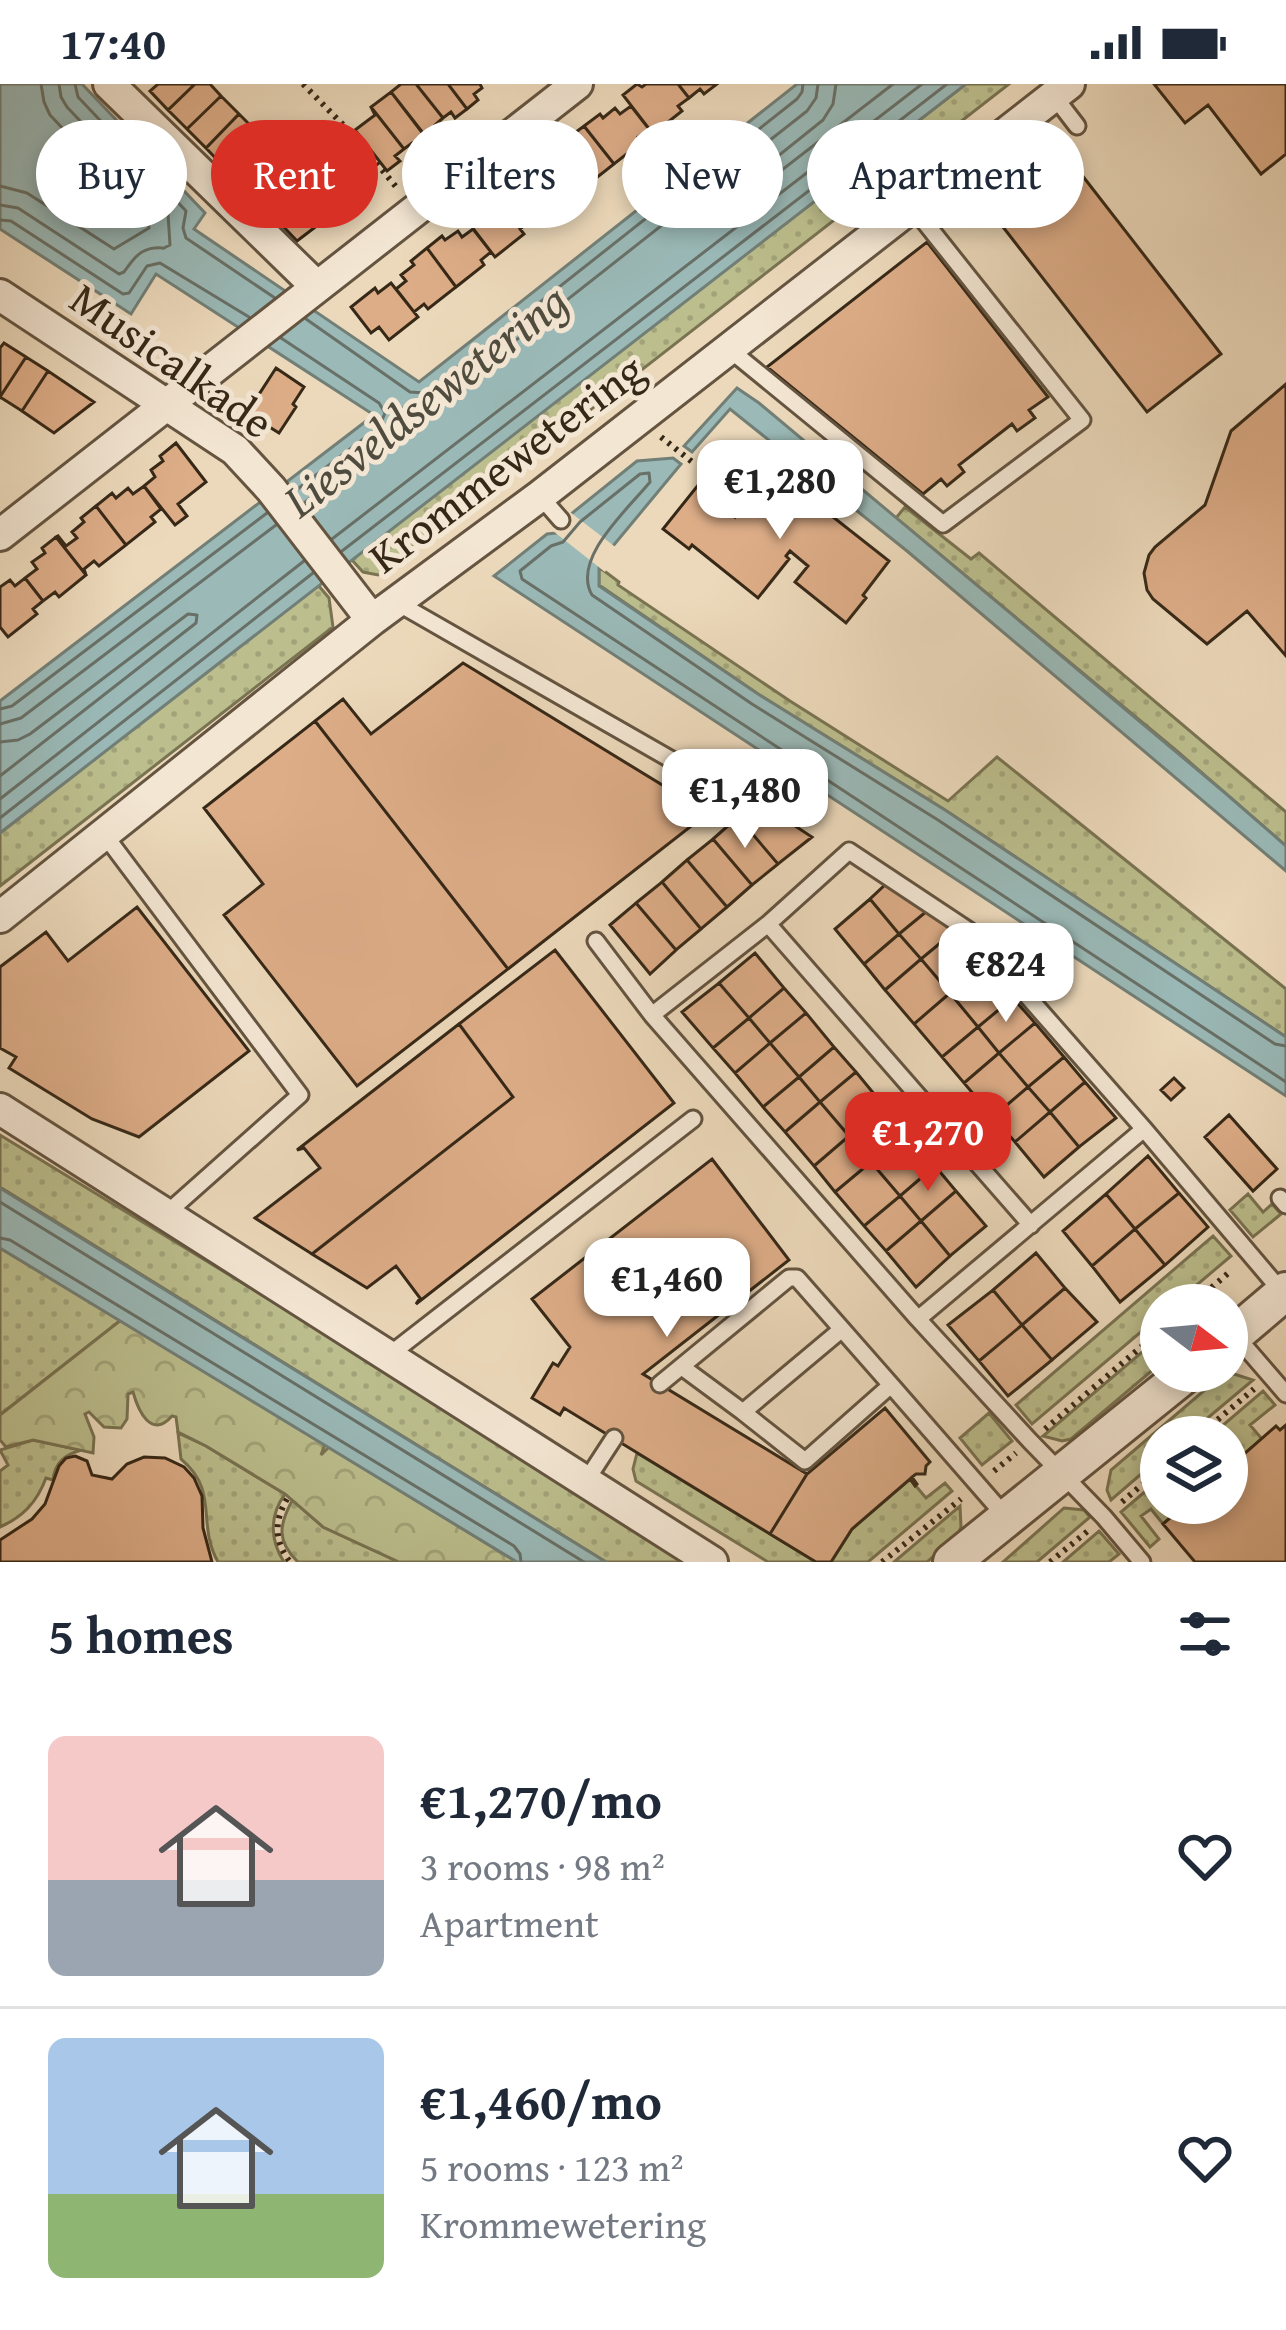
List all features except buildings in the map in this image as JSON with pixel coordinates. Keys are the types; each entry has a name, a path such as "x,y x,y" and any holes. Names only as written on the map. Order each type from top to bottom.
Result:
{"street":[{"path":"109,84 309,292"},
{"path":"530,120 577,84"},
{"name":"Krommewetering","path":"1022,120 1061,90"},
{"path":"6,520 168,404 402,219"},
{"name":"Krommewetering","path":"0,917 384,611 884,228"},
{"name":"Musicalkade","path":"0,296 236,450 345,586 384,611"},
{"path":"0,1108 712,1562"},
{"path":"1248,1324 1285,1294"},
{"path":"952,1562 1163,1392"}],"lane":[{"path":"1061,90 1074,120"},
{"path":"729,349 944,524 1082,420 929,228"},
{"path":"540,496 561,520"},
{"path":"384,611 726,791"},
{"path":"104,834 300,1095 166,1214"},
{"path":"652,1015 768,924 849,851 971,932 1285,1294"},
{"path":"768,924 1031,1226"},
{"path":"596,941 652,1015 918,1319 1142,1562"},
{"path":"388,1356 694,1119"},
{"path":"918,1319 1144,1129"},
{"path":"660,1384 793,1276 1006,1517"},
{"path":"743,1412 842,1329"},
{"path":"1248,1354 1286,1394"},
{"path":"682,1367 806,1461 891,1385"},
{"path":"586,1481 614,1438"}],"path":[{"path":"303,84 402,193"},
{"path":"679,452 693,463"},
{"path":"1222,1416 1270,1375"},
{"path":"287,1499 277,1530 290,1562"}],"green space":[{"path":"966,84 1009,84 963,120 919,120"},
{"path":"807,207 807,228 824,228 378,575 363,572 351,559 783,228"},
{"path":"905,507 971,559 979,553 1286,812 1286,846 896,518"},
{"path":"599,567 618,585 790,701 948,801 997,757 1286,989 1286,1037 945,810 758,694 599,585"},
{"path":"318,585 329,598 333,627 0,886 0,833"},
{"path":"0,1135 694,1562 606,1562 0,1187"},
{"path":"1248,1194 1263,1212 1272,1204 1281,1214 1253,1237 1230,1210"},
{"path":"1213,1236 1231,1256 1198,1284 1157,1284"},
{"path":"0,1248 121,1320 0,1415"},
{"path":"1140,1299 1140,1333 1032,1424 1016,1405"},
{"path":"121,1320 325,1444 321,1455 329,1447 517,1562 399,1562 323,1527 285,1494 178,1432 176,1417 152,1424 133,1392 128,1394 127,1419 121,1428 104,1427 89,1412 85,1414 94,1437 93,1453 33,1440 6,1447 0,1440 0,1415"},
{"path":"1140,1354 1140,1381 1071,1439 1043,1436"},
{"path":"1263,1391 1275,1405 1250,1425 1262,1439 1248,1451 1248,1416 1234,1416"},
{"path":"1202,1392 1239,1392 1210,1416 1174,1416"},
{"path":"989,1413 1012,1441 982,1465 960,1438"},
{"path":"178,1433 285,1494 273,1528 284,1562 218,1562 208,1534 204,1496 193,1471 181,1459"},
{"path":"33,1440 81,1450 62,1460 53,1480 46,1478 28,1508 0,1527 0,1471 8,1465 0,1450"},
{"path":"1140,1445 1140,1475 1111,1500 1107,1490 1111,1470"},
{"path":"637,1453 816,1562 768,1562 636,1481"},
{"path":"910,1479 926,1498 945,1483 952,1491 868,1562 831,1562 852,1529"},
{"path":"1140,1496 1140,1524 1147,1524 1159,1539 1150,1547 1121,1512"},
{"path":"293,1499 323,1527 399,1562 298,1562 282,1532"},
{"path":"960,1506 957,1537 927,1562 894,1562"},
{"path":"1064,1508 1084,1510 1090,1517 1037,1562 1003,1562"},
{"path":"1099,1531 1119,1554 1109,1562 1063,1562"}],"water":[{"name":"Liesveldsewetering","path":"0,84 82,84 116,120 36,120 36,228 187,228 187,194 205,213 194,229 419,382 622,222 622,228 780,228 0,833 0,701 374,415 156,274 131,314 0,229"},
{"path":"797,84 966,84 920,120 807,120 807,207 783,226 783,120 751,120"},
{"path":"737,388 1286,846 1286,871 907,551 730,409 692,452 684,446"},
{"path":"673,458 681,464 613,546 599,567 599,586 1286,1037 1286,1096 494,576 547,534 556,533 571,514 637,461"},
{"path":"0,1188 606,1562 517,1562 0,1248"}],"pier":[{"path":"570,512 618,549 605,572 553,531"}]}
